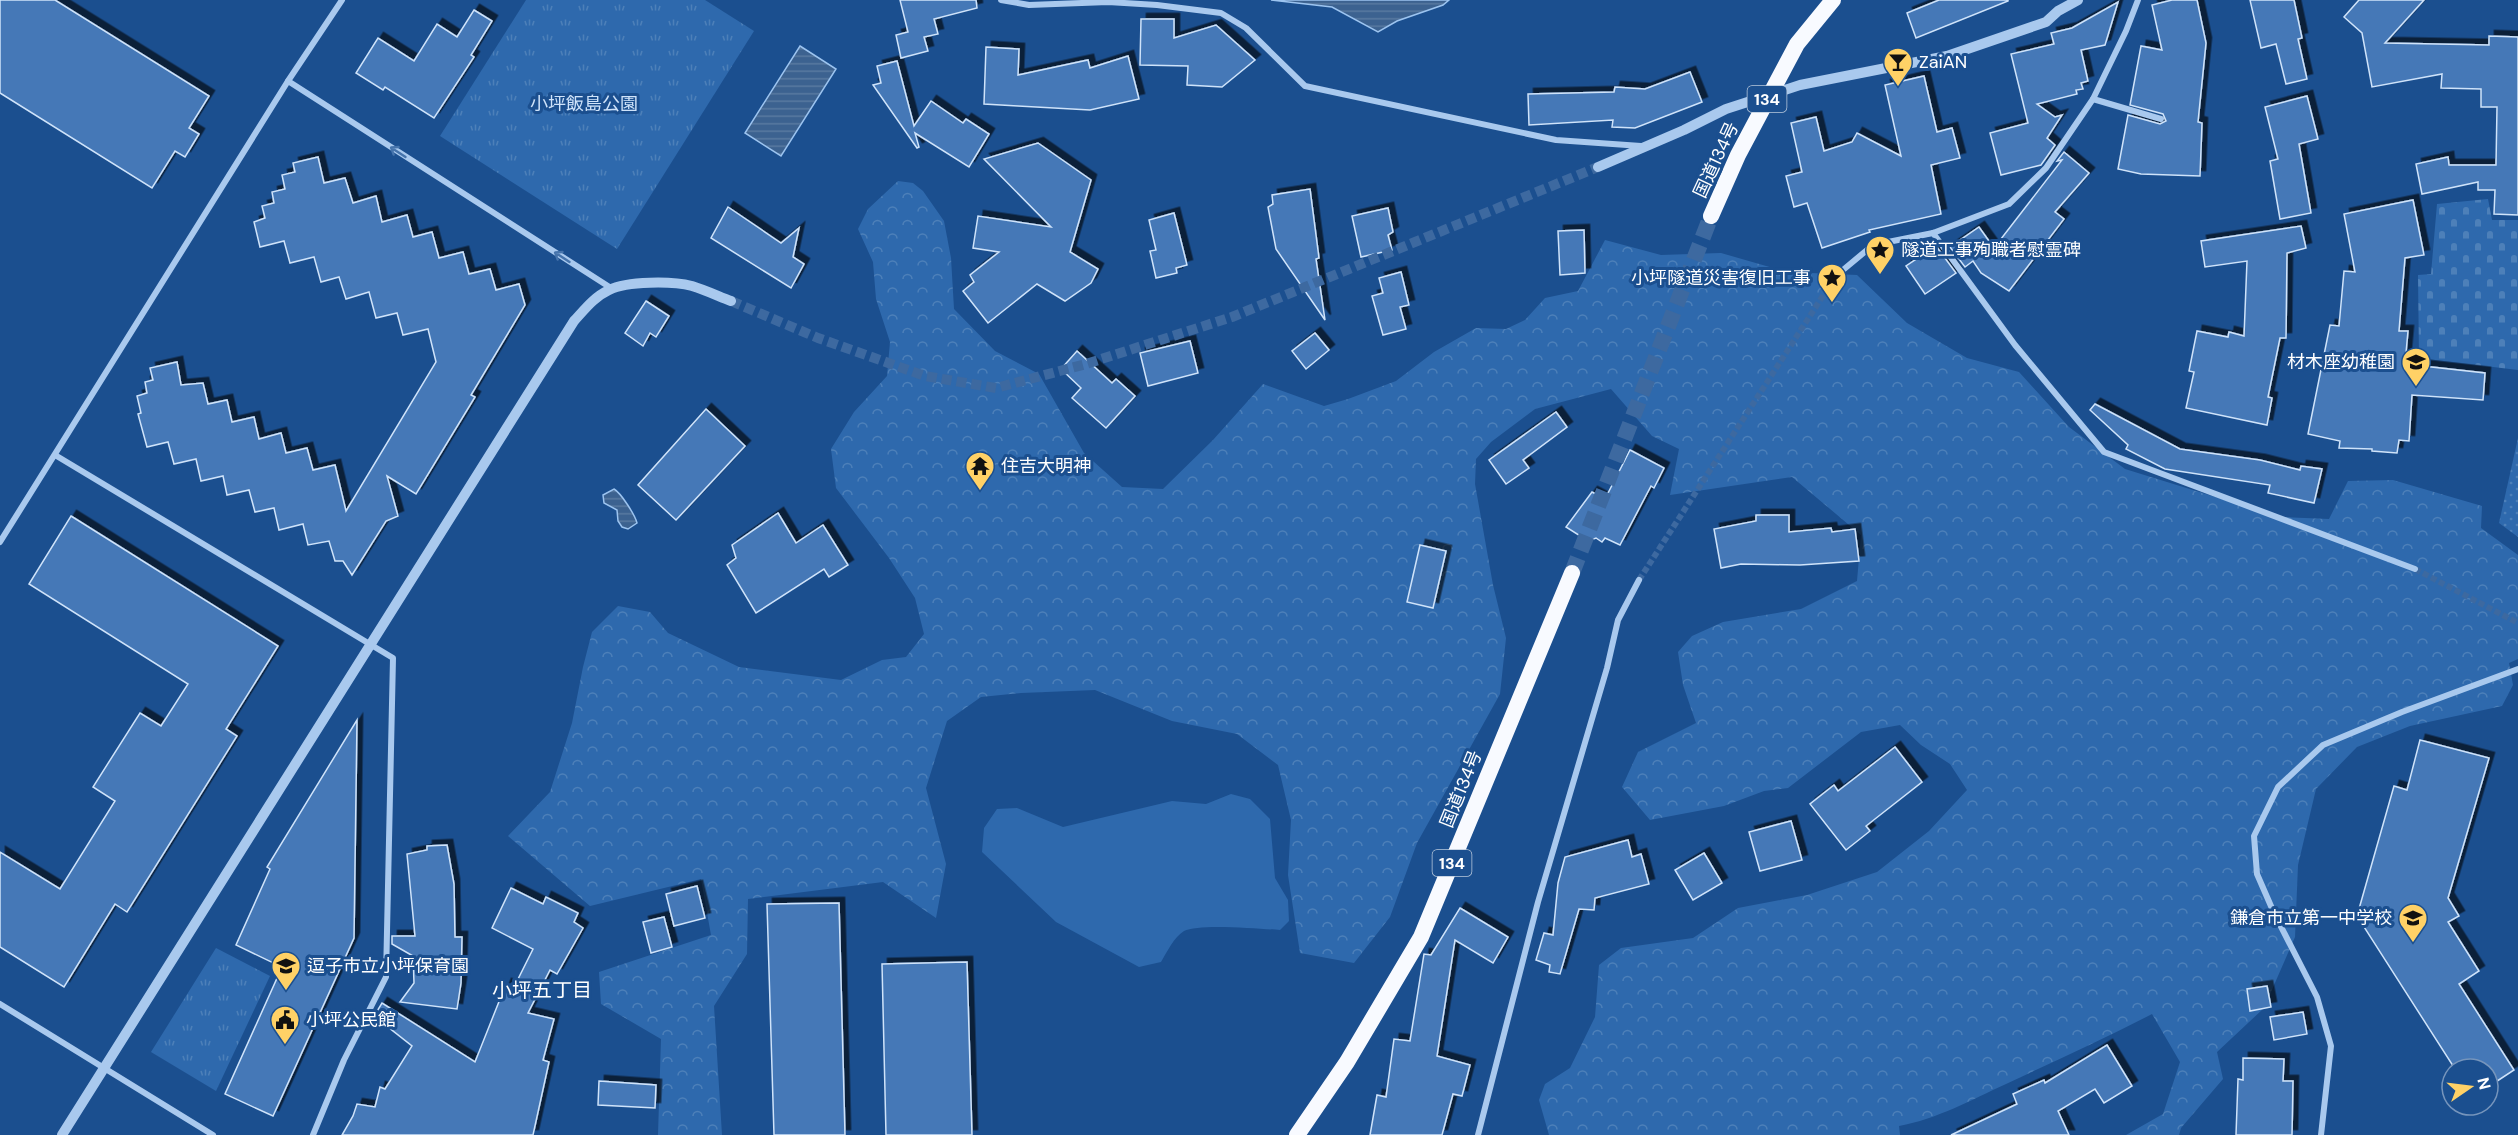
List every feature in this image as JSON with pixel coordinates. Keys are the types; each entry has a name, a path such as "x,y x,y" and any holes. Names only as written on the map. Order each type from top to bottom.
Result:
{"highway":[{"name":"国道134号","path":"1711,216 1738,155 1797,44 1833,0"},
{"name":"国道134号","path":"1297,1135 1347,1062 1421,937 1572,573"}],"street":[{"path":"0,542 288,81 342,0"},
{"path":"1001,0 1029,4 1108,2 1157,5 1221,14 1246,28 1305,86 1556,140 1647,146"},
{"path":"1598,167 1726,109 1800,85 1947,56 1977,47 2046,22 2058,11 2078,0"},
{"path":"1828,288 1843,270 1873,245 1933,233 2009,204 2046,168 2093,99 2126,31 2138,0"},
{"path":"288,81 611,288"},
{"path":"2093,99 2161,119"},
{"path":"1933,233 2015,345 2104,452 2415,569"},
{"path":"62,1135 574,321 592,302 611,288 652,283 689,285 731,301"},
{"path":"55,455 369,646 393,658 386,976 344,1060 313,1135"},
{"path":"1478,1135 1538,902 1607,668 1618,620 1639,580"},
{"path":"2321,1135 2331,1046 2317,996 2256,874 2254,836 2278,787 2323,745 2402,712 2518,669"},
{"path":"0,1004 213,1135"}],"green space":[{"name":"小坪飯島公園","path":"526,0 705,0 754,31 617,249 440,136"},
{"path":"898,181 913,183 923,191 944,221 951,258 954,309 995,351 1039,374 1084,453 1122,487 1163,489 1213,440 1263,384 1324,406 1396,381 1434,352 1476,328 1506,329 1525,320 1545,298 1578,291 1605,240 1661,255 1721,253 1787,272 1857,275 1907,323 1967,358 2019,372 2069,427 2125,469 2280,517 2329,519 2348,481 2393,480 2482,506 2481,528 2518,555 2518,659 2509,663 2513,685 2502,706 2410,726 2357,747 2316,789 2298,865 2295,937 2264,1008 2217,1052 2223,1079 2181,1128 2179,1135 2126,1135 2163,1114 2180,1062 2152,1014 1954,1108 1927,1119 1899,1126 1900,1135 1549,1135 1539,1100 1545,1084 1570,1068 1595,1017 1599,965 1621,948 1693,938 1738,908 1807,895 1877,872 1929,831 1967,790 1950,764 1921,745 1900,725 1861,732 1788,788 1764,791 1724,806 1650,820 1622,787 1638,752 1696,723 1683,685 1678,652 1692,636 1723,622 1801,609 1857,581 1861,535 1792,477 1670,495 1679,449 1652,436 1611,389 1535,409 1491,442 1476,459 1475,484 1493,585 1506,638 1500,694 1417,843 1390,917 1354,963 1300,953 1288,875 1291,820 1278,765 1237,734 1172,721 1095,690 981,697 947,721 926,788 946,864 936,918 883,882 748,899 747,954 714,1006 722,1135 658,1135 661,1039 601,1004 599,972 711,935 701,879 590,906 508,836 550,792 572,723 592,632 618,606 650,612 668,633 739,667 841,680 882,660 906,657 924,634 915,598 889,558 836,488 831,449 854,412 887,376 890,342 876,299 873,262 858,229 868,209"},
{"path":"2488,199 2492,220 2518,220 2518,370 2419,358 2418,275 2431,274 2437,204"},
{"path":"2518,438 2518,537 2499,523"},
{"path":"1231,794 1250,799 1270,819 1275,878 1288,900 1289,921 1280,930 1203,927 1184,931 1174,941 1161,962 1139,967 1056,922 982,852 984,828 997,809 1017,808 1063,827 1172,801 1206,804"},
{"path":"216,948 270,976 216,1091 151,1052"}],"shaded area":[{"path":"1271,0 1449,0 1443,5 1397,21 1378,32 1332,7"},
{"path":"800,46 836,69 781,156 745,133"},
{"path":"614,489 627,504 637,523 628,529 622,527 618,521 617,510 604,503 603,495"}],"building":[{"path":"0,0 55,0 209,96 189,128 199,134 185,157 175,151 152,188 0,93"},
{"path":"900,0 976,0 977,8 934,19 938,34 924,37 928,51 901,58 896,35 908,32"},
{"path":"1939,0 2008,1 1916,38 1907,13"},
{"path":"2172,0 2197,0 2206,43 2198,122 2202,123 2200,176 2141,174 2118,169 2128,115 2160,124 2166,121 2163,114 2130,105 2141,46 2162,50 2152,5"},
{"path":"2250,0 2294,0 2302,38 2298,39 2307,79 2286,84 2276,44 2261,48"},
{"path":"2359,0 2424,0 2385,43 2489,45 2489,36 2518,37 2518,215 2494,214 2495,190 2478,190 2478,182 2422,194 2416,164 2448,157 2449,165 2496,165 2497,107 2481,107 2481,89 2441,88 2442,74 2372,87 2362,33 2344,17"},
{"path":"2118,2 2105,45 2081,50 2088,81 2081,83 2083,89 2076,90 2077,94 2037,104 2055,117 2062,115 2047,138 2055,145 2041,165 2001,175 1990,133 2028,123 2011,54 2054,44 2051,33 2072,28"},
{"path":"474,10 492,21 471,55 474,57 434,118 385,87 383,90 356,73 378,38 414,61 437,24 457,37"},
{"path":"1141,19 1174,19 1174,38 1216,25 1255,60 1222,87 1187,85 1188,66 1140,65"},
{"path":"986,47 1019,49 1018,75 1088,60 1090,68 1128,56 1139,99 1090,110 984,104"},
{"path":"897,61 914,126 931,101 963,123 966,119 989,134 969,167 915,133 919,147 917,148 873,85 881,83 877,66"},
{"path":"1690,72 1702,102 1635,128 1612,127 1613,120 1529,125 1528,94 1614,92 1615,87 1645,89"},
{"path":"1924,76 1937,132 1952,128 1960,158 1931,165 1941,214 1869,230 1870,232 1822,248 1807,203 1794,207 1786,176 1802,172 1791,123 1816,117 1824,151 1852,142 1857,133 1901,156 1885,85"},
{"path":"2307,96 2318,139 2299,144 2311,213 2280,219 2270,161 2278,159 2265,107"},
{"path":"1038,143 1091,180 1070,252 1098,269 1091,283 1065,301 1037,284 988,323 963,291 974,282 970,275 999,252 973,248 978,216 1051,227 984,159"},
{"path":"2064,152 2089,173 2055,212 2064,219 2009,291 1981,273 1973,261 1965,267 1950,247 1979,227 1994,248 2062,160 2057,161"},
{"path":"318,157 324,183 345,178 353,203 376,196 382,222 407,215 413,237 432,232 439,258 463,252 469,274 490,269 496,290 519,284 525,305 471,395 475,397 416,494 387,476 398,516 386,521 352,575 343,561 335,561 329,541 308,545 303,524 279,530 274,508 255,512 249,490 227,495 223,476 201,481 196,459 174,464 168,442 147,447 138,414 141,413 137,396 147,393 145,382 153,380 150,368 177,362 181,385 203,383 208,404 227,400 232,422 254,417 259,439 281,433 286,453 307,448 313,470 335,465 346,511 436,362 428,329 403,335 397,313 376,318 369,292 346,299 339,277 321,282 314,257 290,263 284,241 260,247 254,222 265,218 262,206 274,203 272,192 285,189 282,175 295,172 293,163"},
{"path":"1310,189 1319,258 1316,259 1325,320 1276,249 1268,207 1273,204 1272,195"},
{"path":"2413,200 2424,255 2405,258 2399,331 2408,331 2405,364 2485,373 2483,400 2412,395 2409,441 2399,440 2397,453 2372,451 2372,449 2339,448 2340,441 2308,434 2330,325 2339,326 2344,271 2355,272 2344,214"},
{"path":"728,207 781,243 799,228 793,257 804,264 791,288 711,238"},
{"path":"1388,208 1393,232 1388,235 1392,250 1361,257 1352,216"},
{"path":"1174,213 1187,265 1176,268 1177,273 1156,278 1150,251 1156,250 1149,220"},
{"path":"2301,226 2306,248 2287,253 2286,338 2280,338 2268,397 2272,398 2267,425 2186,408 2194,372 2189,371 2197,331 2228,337 2229,332 2244,336 2247,261 2205,267 2201,241"},
{"path":"1584,230 1585,273 1560,275 1558,231"},
{"path":"1936,246 1956,273 1925,294 1906,266"},
{"path":"1401,272 1409,305 1400,307 1406,329 1383,335 1372,296 1383,293 1379,278"},
{"path":"646,301 669,316 656,337 650,333 643,346 625,333"},
{"path":"1315,333 1329,350 1306,369 1292,351"},
{"path":"1190,341 1198,373 1148,386 1140,353"},
{"path":"1077,351 1112,383 1116,379 1135,396 1106,428 1072,398 1081,388 1061,369"},
{"path":"2095,404 2180,449 2260,460 2300,470 2301,466 2322,469 2314,503 2268,493 2270,485 2165,469 2126,449 2128,445 2090,410"},
{"path":"706,409 745,446 676,520 638,485"},
{"path":"1556,412 1567,427 1523,460 1529,468 1506,484 1489,460"},
{"path":"1630,450 1664,468 1654,488 1651,486 1620,545 1605,538 1602,542 1596,538 1588,541 1566,527 1592,492 1605,499"},
{"path":"778,513 796,543 823,525 848,565 829,577 824,569 756,613 727,565 736,558 732,545"},
{"path":"1756,515 1789,515 1789,532 1831,528 1832,532 1855,529 1859,561 1800,565 1741,564 1721,568 1714,529 1756,521"},
{"path":"71,516 278,646 226,729 237,736 127,912 115,904 64,987 0,947 0,852 60,889 115,801 93,787 140,713 161,726 188,684 29,584"},
{"path":"1420,545 1446,551 1433,608 1407,602"},
{"path":"357,720 354,938 273,1116 225,1094 282,967 236,945 270,869 267,867"},
{"path":"2420,740 2489,758 2448,898 2459,916 2448,922 2479,971 2459,984 2514,1070 2500,1079 2500,1057 2447,1057 2357,916 2394,786 2407,790"},
{"path":"1895,747 1922,782 1866,826 1870,831 1846,850 1810,804 1834,785 1838,791"},
{"path":"1791,821 1802,860 1760,871 1749,832"},
{"path":"1628,840 1632,857 1641,854 1649,884 1595,898 1594,910 1579,909 1560,974 1549,972 1550,965 1536,960 1544,933 1553,935 1558,883 1565,857"},
{"path":"447,845 454,884 455,937 462,937 461,983 457,1009 400,1002 414,983 413,956 392,944 392,936 415,936 407,854 427,850 427,846"},
{"path":"1704,853 1722,883 1693,900 1675,870"},
{"path":"697,886 705,918 674,926 666,894"},
{"path":"511,888 543,904 546,897 578,913 574,922 583,928 557,974 550,970 528,1013 554,1019 543,1060 549,1062 533,1135 342,1135 357,1104 375,1107 380,1087 385,1089 412,1046 374,1016 382,1003 475,1062 506,984 514,987 533,949 492,928"},
{"path":"839,903 845,1135 774,1135 767,904"},
{"path":"1460,908 1508,937 1493,963 1455,940 1437,1056 1470,1065 1462,1096 1453,1094 1442,1135 1370,1135 1377,1095 1386,1097 1394,1039 1410,1041 1424,954 1431,955"},
{"path":"664,917 672,947 651,953 643,922"},
{"path":"967,962 972,1135 886,1135 882,964"},
{"path":"2267,986 2271,1007 2250,1011 2247,989"},
{"path":"2303,1012 2307,1034 2274,1040 2270,1017"},
{"path":"2107,1045 2132,1086 2104,1103 2095,1089 2058,1111 2069,1135 1951,1135 2017,1104 2013,1094 2044,1080 2045,1083"},
{"path":"2243,1058 2284,1059 2283,1081 2293,1081 2292,1135 2236,1135 2238,1079 2243,1080"},
{"path":"599,1081 656,1085 655,1108 598,1105"}],"tunnel":[{"path":"731,301 818,338 925,376 996,388 1086,364 1232,317 1598,167"},
{"path":"1572,573 1711,216"},
{"path":"1639,580 1828,288"},
{"path":"2415,569 2518,623"}],"place":[{"name":"ZaiAN","path":"1898,88"},
{"name":"隧道工事殉職者慰霊碑","path":"1880,276"},
{"name":"小坪隧道災害復旧工事","path":"1832,304"},
{"name":"材木座幼稚園","path":"2416,388"},
{"name":"住吉大明神","path":"980,492"},
{"name":"鎌倉市立第一中学校","path":"2413,944"},
{"name":"逗子市立小坪保育園","path":"286,992"},
{"name":"小坪公民館","path":"285,1046"}],"district":[{"name":"小坪五丁目","path":"542,990"}]}
